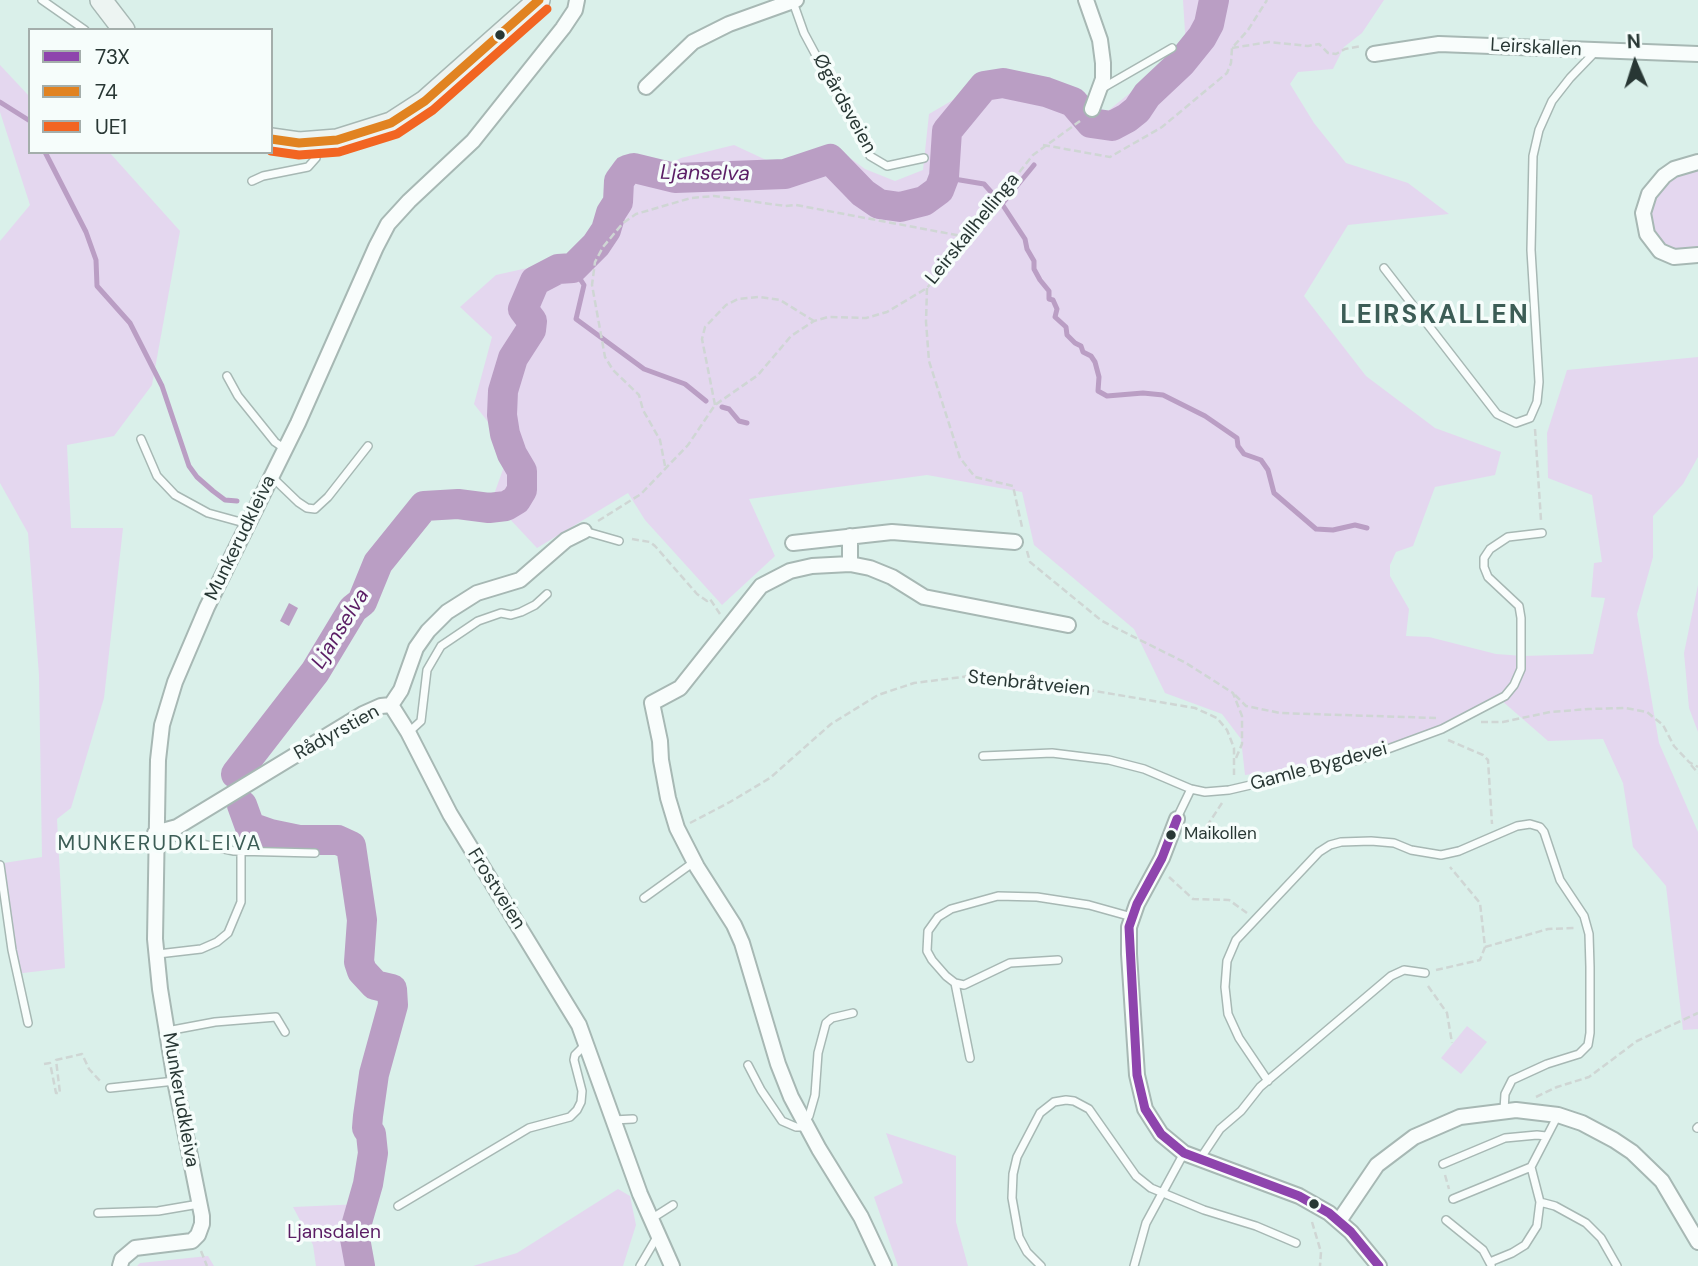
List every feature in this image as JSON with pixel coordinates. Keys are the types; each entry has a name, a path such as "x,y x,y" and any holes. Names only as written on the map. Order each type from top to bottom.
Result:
{"main road":[{"path":"101,0 122,28"},
{"path":"273,139 299,143 318,142 363,134 391,123 435,93 539,0"}],"street":[{"name":"Munkerudkleiva","path":"120,1266 122,1259 135,1248 192,1241 198,1235 202,1224 160,989 155,918 160,832 158,760 162,725 175,682 388,224 473,141 563,28 575,10 576,0"},
{"path":"1086,0 1100,40 1103,79 1093,108"},
{"name":"Øgårdsveien","path":"646,87 694,43 729,24 795,1"},
{"name":"Leirskallen","path":"1374,54 1439,44 1698,54"},
{"path":"1698,162 1674,169 1664,176 1649,194 1643,213 1647,233 1660,251 1674,257 1698,255"},
{"name":"Rådyrstien","path":"160,832 177,827 363,714 381,706 391,705 401,690 416,648 447,612 477,593 520,580 566,540 584,531"},
{"path":"793,543 892,532 1021,539"},
{"path":"850,536 850,564"},
{"path":"884,1266 861,1217 805,1124 778,1064 742,943 677,828 668,798 652,703 680,688 750,599 766,583 801,569 850,564 870,568 924,597 1068,625"},
{"name":"Frostveien","path":"391,705 450,814 559,990 587,1044 612,1120 657,1237 671,1266"},
{"path":"1177,819 1158,868 1132,918 1129,954 1139,1087 1145,1109 1168,1142 1184,1153 1299,1196 1320,1207 1339,1221 1379,1266"},
{"path":"1339,1221 1377,1166 1414,1138 1460,1117 1504,1110 1558,1115 1596,1129 1644,1162 1666,1186 1698,1242"}],"lane":[{"path":"42,0 82,28"},
{"name":"Øgårdsveien","path":"795,1 804,33 870,156 887,166 924,158"},
{"path":"1100,89 1172,48"},
{"path":"1384,268 1497,414 1516,423 1532,415 1537,402 1539,382 1531,250 1533,156 1539,130 1552,101 1597,51"},
{"path":"252,181 263,176 308,167 316,158 318,142"},
{"path":"227,376 238,396 275,442 285,449"},
{"path":"141,439 157,475 175,495 208,513 249,524"},
{"path":"272,476 298,502 307,508 315,509 328,497 368,446"},
{"path":"584,531 620,541"},
{"name":"Gamle Bygdevei","path":"983,756 1052,753 1109,760 1159,774 1192,789 1206,792 1226,790 1358,760 1433,732 1505,696 1514,685 1521,668 1519,606 1488,577 1484,558 1490,549 1508,537 1542,533"},
{"path":"408,732 421,720 427,670 441,646 478,621 501,613 511,615 521,612 535,605 547,594"},
{"path":"1177,819 1192,789"},
{"path":"1268,1081 1239,1038 1228,1014 1225,987 1227,961 1230,950 1255,920 1319,852 1330,845 1371,841 1441,855 1459,851 1530,824 1540,827 1547,839 1560,880 1584,916 1589,945 1591,1002 1588,1045 1572,1058 1548,1064 1513,1080 1505,1094 1504,1110"},
{"path":"160,832 183,840 241,852 315,853"},
{"path":"158,954 201,949 217,943 228,933 242,902 241,852"},
{"path":"644,898 694,862"},
{"path":"0,865 12,950 28,1023"},
{"path":"1058,960 1010,964 964,985 955,983 926,951 928,931 932,924 951,909 982,900 1010,896 1089,905 1132,918"},
{"path":"1200,1159 1220,1129 1268,1081 1391,976 1404,970 1425,973"},
{"path":"955,983 970,1058"},
{"path":"748,1065 782,1121 796,1127 805,1124 815,1095 818,1054 826,1023 832,1018 853,1013"},
{"path":"167,1031 215,1022 276,1017 285,1032"},
{"path":"398,1206 529,1128 570,1116 577,1111 582,1091 574,1060 579,1049 587,1044"},
{"path":"110,1088 175,1082"},
{"path":"1041,1266 1027,1252 1019,1237 1012,1184 1017,1157 1034,1122 1047,1106 1066,1100 1083,1104 1089,1109 1136,1176 1151,1188 1296,1243"},
{"path":"1446,1220 1483,1250 1491,1264 1512,1253 1532,1236 1537,1226 1540,1202 1531,1167 1558,1115"},
{"path":"612,1120 633,1119"},
{"path":"1443,1164 1505,1138 1546,1136"},
{"path":"1134,1266 1146,1223 1184,1153"},
{"path":"1453,1199 1531,1167"},
{"path":"1540,1202 1555,1206 1586,1223 1601,1238 1617,1266"},
{"path":"98,1213 158,1212 200,1204"},
{"path":"650,1219 673,1205"},
{"path":"640,1266 657,1237"}],"path":[{"path":"1043,145 1110,158 1162,127 1227,73 1232,48 1248,30 1267,0"},
{"path":"1232,48 1269,42 1308,46 1318,44 1328,53 1336,54 1345,49 1363,46 1374,54"},
{"name":"Leirskallhellinga","path":"814,321 828,317 866,318 887,312 927,288 1032,155 1080,121"},
{"path":"666,468 660,440 643,410 639,395 613,370 605,357 592,285 595,262 603,247 623,223 636,214 691,198 714,196 772,205 796,205 967,237"},
{"path":"927,288 929,361 960,458 975,477 1013,486 1021,539 1030,562 1102,621 1186,663 1233,693 1246,706 1280,713 1464,718 1490,723 1550,712 1625,708 1647,712 1662,725 1674,746 1698,773"},
{"path":"584,531 641,494 688,445 715,405 758,375 792,335 814,321 780,300 759,297 738,299 726,305 705,327 702,339 715,405"},
{"path":"1532,415 1538,455 1542,533"},
{"path":"620,541 635,539 650,542 697,594 706,601 709,598 719,612"},
{"name":"Stenbråtveien","path":"677,828 730,802 770,778 831,724 852,710 895,689 938,679 970,676 1006,678 1195,708 1217,718 1227,730 1234,748 1234,776 1218,812 1201,835"},
{"path":"1233,693 1242,716 1242,744 1235,760"},
{"path":"1433,732 1483,755 1488,760 1492,824 1497,835"},
{"path":"1689,762 1698,767"},
{"path":"1441,855 1480,903 1485,947 1479,960 1425,973 1428,986 1447,1013 1452,1043"},
{"path":"1158,868 1194,899 1229,900 1255,920"},
{"path":"1485,947 1548,929 1586,925"},
{"path":"1536,1101 1537,1096 1589,1077 1637,1041 1698,1013"},
{"path":"44,1064 50,1063 56,1093 60,1093 56,1060 82,1054 93,1074 110,1088"},
{"path":"1320,1207 1312,1220 1321,1252 1320,1266"}],"green space":[{"path":"1183,0 1384,0 1362,33 1344,47 1333,69 1298,72 1290,84 1314,123 1346,163 1408,183 1449,214 1348,225 1304,296 1366,376 1435,428 1501,452 1495,475 1435,487 1413,546 1396,552 1390,565 1390,576 1409,609 1406,636 1429,637 1496,654 1593,654 1605,598 1591,597 1594,563 1602,562 1592,495 1548,478 1547,433 1567,370 1698,357 1698,457 1683,484 1653,516 1653,557 1637,614 1659,743 1698,832 1698,1029 1683,1030 1666,886 1633,847 1623,783 1603,739 1548,741 1501,700 1364,759 1245,775 1241,739 1222,714 1165,693 1134,629 1034,545 1022,492 927,475 749,499 775,556 722,605 645,520 628,493 537,548 492,500 506,461 499,436 474,404 492,337 460,307 496,275 577,257 635,181 681,158 734,145 777,165 839,150 865,169 895,181 923,170 929,114 989,79 1104,114 1186,48"},
{"path":"0,65 28,95 28,154 111,154 180,231 152,385 114,436 67,445 71,528 123,528 104,698 71,808 57,819 65,968 15,974 5,921 4,863 42,857 39,675 28,533 0,483 0,241 30,205 0,112"},
{"path":"1698,169 1698,248 1680,251 1662,243 1653,233 1649,207 1666,183"},
{"path":"1698,585 1698,732 1689,708 1684,653"},
{"path":"1467,1026 1487,1042 1461,1074 1441,1058"},
{"path":"886,1133 956,1156 956,1222 968,1266 898,1266 874,1197 903,1183"},
{"path":"618,1189 630,1196 636,1225 623,1266 473,1266 517,1253"},
{"name":"Ljansdalen","path":"362,1204 374,1206 367,1232 373,1266 316,1266 313,1245 293,1207"},
{"path":"208,1256 214,1266 137,1266 140,1263"}],"shaded area":[{"path":"289,603 298,608 289,626 280,621"}],"waterway":[{"name":"Ljanselva","path":"236,774 315,672 353,609 362,602 378,563 424,506 458,504 489,508 506,506 516,500 522,490 522,471 512,454 502,415 503,391 513,358 531,330 532,321 523,309 535,281 558,269 573,268 596,245 618,202 619,181 627,170 634,168 675,178 785,174 830,159 863,193 879,204 900,207 924,201 939,190 944,177 947,131 984,86 1003,83 1046,92 1073,102 1091,123 1112,126 1137,110 1147,95 1181,63 1209,24 1214,0"},
{"path":"0,102 28,120"},
{"path":"46,154 86,232 96,260 97,286 130,323 162,386 189,466 197,477 225,500 237,501"},
{"path":"1034,165 1002,204 1025,239 1034,261 1034,269 1057,309 1055,317 1066,327 1067,335 1095,362 1099,377 1098,391 1107,396 1143,393 1163,395 1205,416 1237,438 1238,446 1244,454 1261,460 1268,470 1274,493 1316,529 1333,530 1355,525 1367,528"},
{"path":"945,172 954,179 984,184 992,193"},
{"path":"573,268 584,285 576,319 644,369 685,384 706,401"},
{"path":"722,407 729,409 739,421 747,423"},
{"name":"Ljanselva","path":"242,805 250,827 299,840 338,840 351,846 362,920 359,962 362,971 375,985 392,989 393,1005 374,1074 368,1116 367,1128 371,1134 373,1153 368,1184 354,1233 360,1266"}],"transit line":[{"name":"74","path":"273,139 299,143 337,140 391,123 425,101 539,0"},
{"name":"UE1","path":"273,151 299,155 339,152 397,134 433,110 547,9"},
{"name":"73X","path":"1177,819 1162,858 1137,904 1129,927 1137,1075 1145,1109 1161,1134 1184,1153 1299,1196 1329,1213 1351,1232 1379,1266"}],"place":[{"name":"Maikollen","path":"1171,835"}],"district":[{"name":"LEIRSKALLEN","path":"1435,316"},
{"name":"MUNKERUDKLEIVA","path":"160,844"}]}
